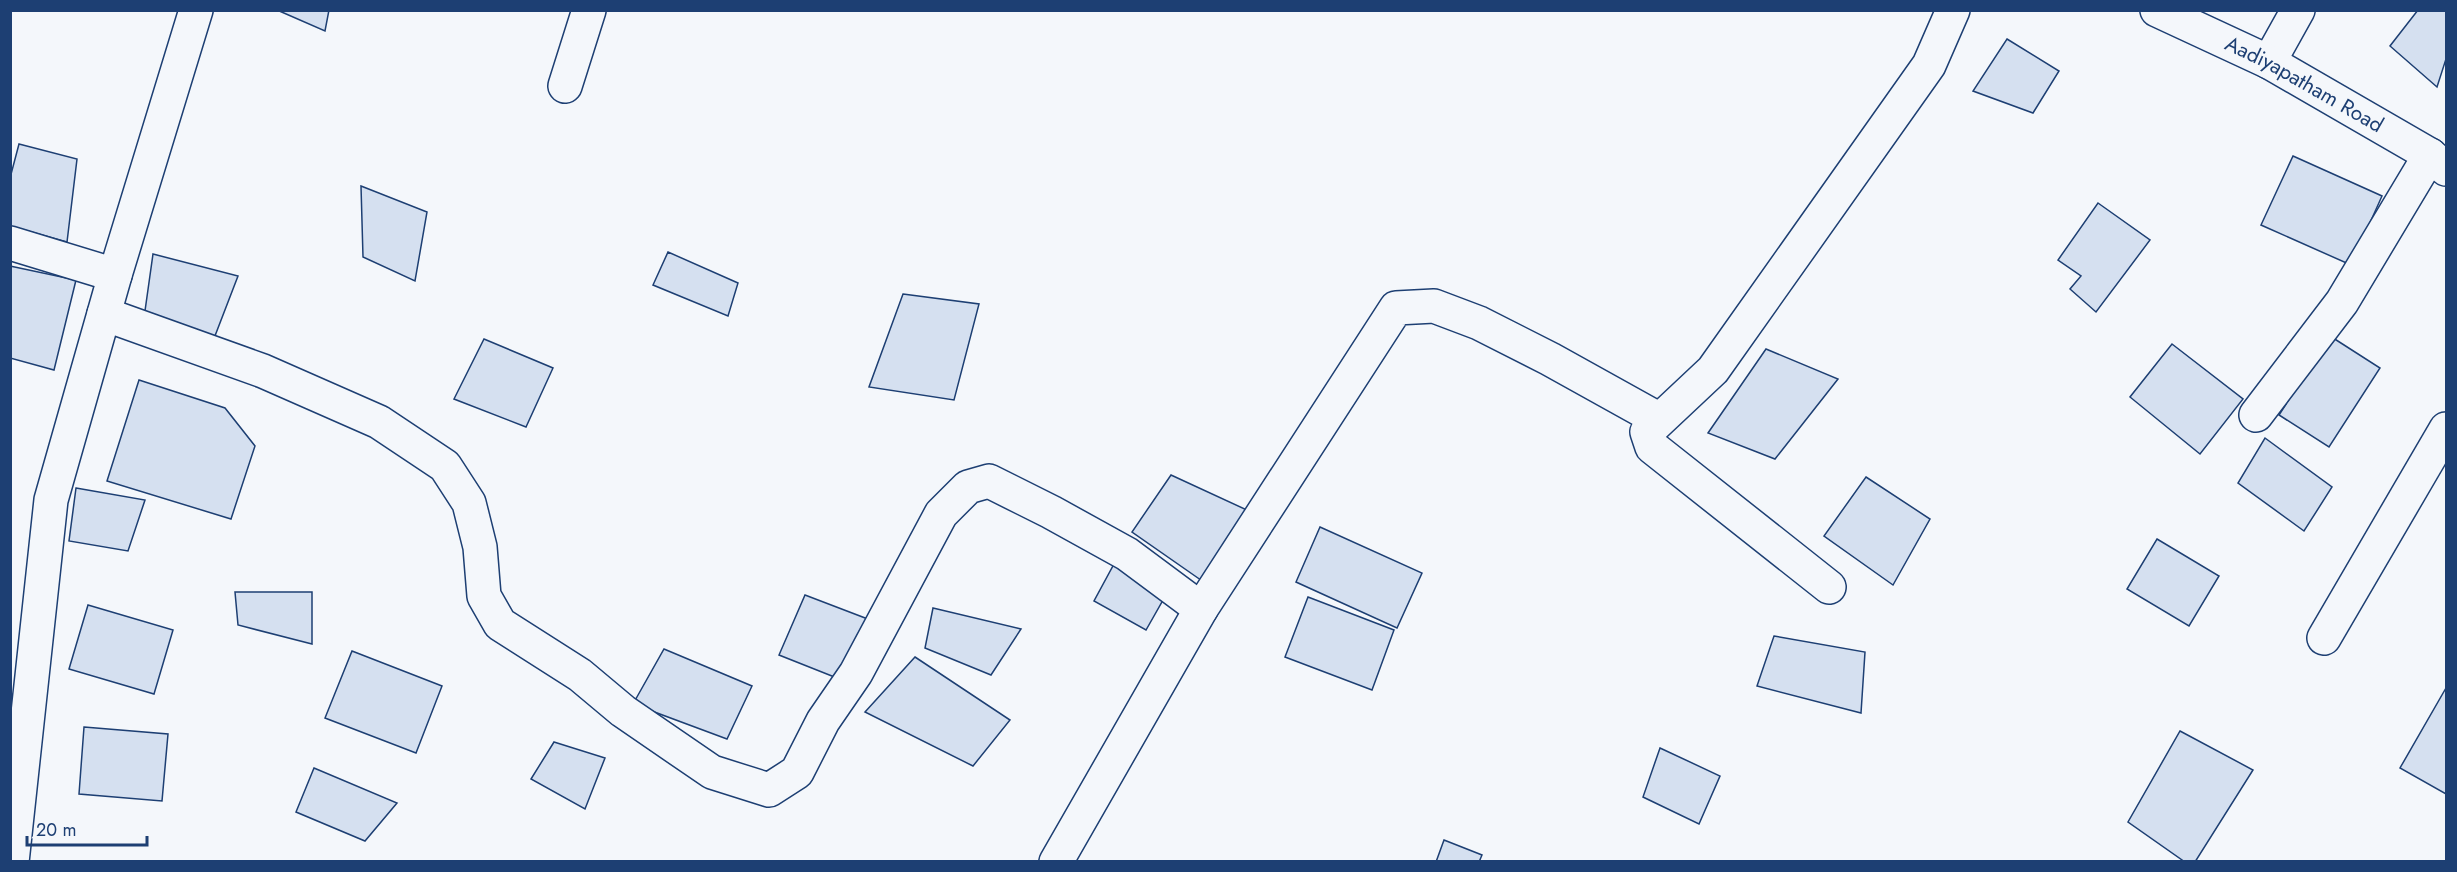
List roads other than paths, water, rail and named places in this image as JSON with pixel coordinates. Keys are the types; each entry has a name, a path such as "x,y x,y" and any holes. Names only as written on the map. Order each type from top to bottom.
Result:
{"street":[{"path":"12,861 51,500 115,275 196,10"},
{"path":"565,86 589,10"},
{"path":"1829,587 1652,447 1647,432 1658,419 1713,370 1929,65 1953,10"},
{"name":"Aadiyapatham Road","path":"2157,10 2269,62 2438,162"},
{"path":"2269,62 2298,10"},
{"path":"2256,415 2342,302 2438,162"},
{"path":"10,243 115,275"},
{"path":"1056,861 1201,609 1396,308 1434,306 1479,323 1550,359 1658,419"},
{"path":"104,314 263,371 379,422 445,466 469,503 480,547 484,596 500,624 580,675 623,711 712,772 769,790 797,772 823,721 856,673 941,514 968,486 989,481 1051,512 1127,554 1201,609"},
{"path":"2324,638 2446,429"}]}
